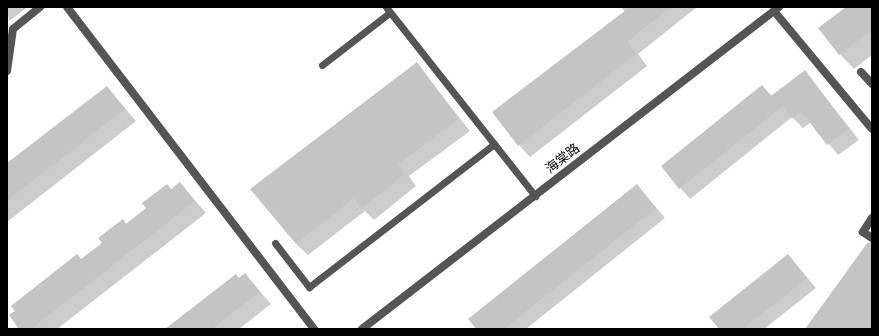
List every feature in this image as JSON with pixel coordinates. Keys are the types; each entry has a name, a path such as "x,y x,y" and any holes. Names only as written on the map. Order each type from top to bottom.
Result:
{"street":[{"path":"7,71 12,29 40,7"},
{"path":"67,7 314,329"},
{"path":"776,9 872,129"},
{"name":"海棠路","path":"362,329 776,9"},
{"path":"861,72 872,84"},
{"path":"872,218 863,232 872,238"}],"lane":[{"path":"322,65 388,10 535,196"},
{"path":"275,243 308,287 494,144"}],"building":[{"path":"630,7 671,7 627,42 636,54 518,146 492,112"},
{"path":"846,7 872,7 872,30 839,55 818,28"},
{"path":"417,62 459,119 398,164 405,174 361,209 354,198 296,244 250,189"},
{"path":"805,70 849,129 827,145 801,111 792,118 783,106 679,189 661,166 762,85 771,96"},
{"path":"107,86 125,109 7,201 7,163"},
{"path":"180,182 195,201 31,329 19,329 9,315 15,311 11,306 77,254 81,259 102,243 98,238 123,219 126,224 146,208 142,203 167,184 171,189"},
{"path":"637,184 656,208 504,329 476,329 468,319"},
{"path":"868,242 872,243 872,329 805,329"},
{"path":"788,254 807,278 743,329 719,329 709,317"},
{"path":"245,273 260,292 212,329 165,329 236,274 239,278"}]}
